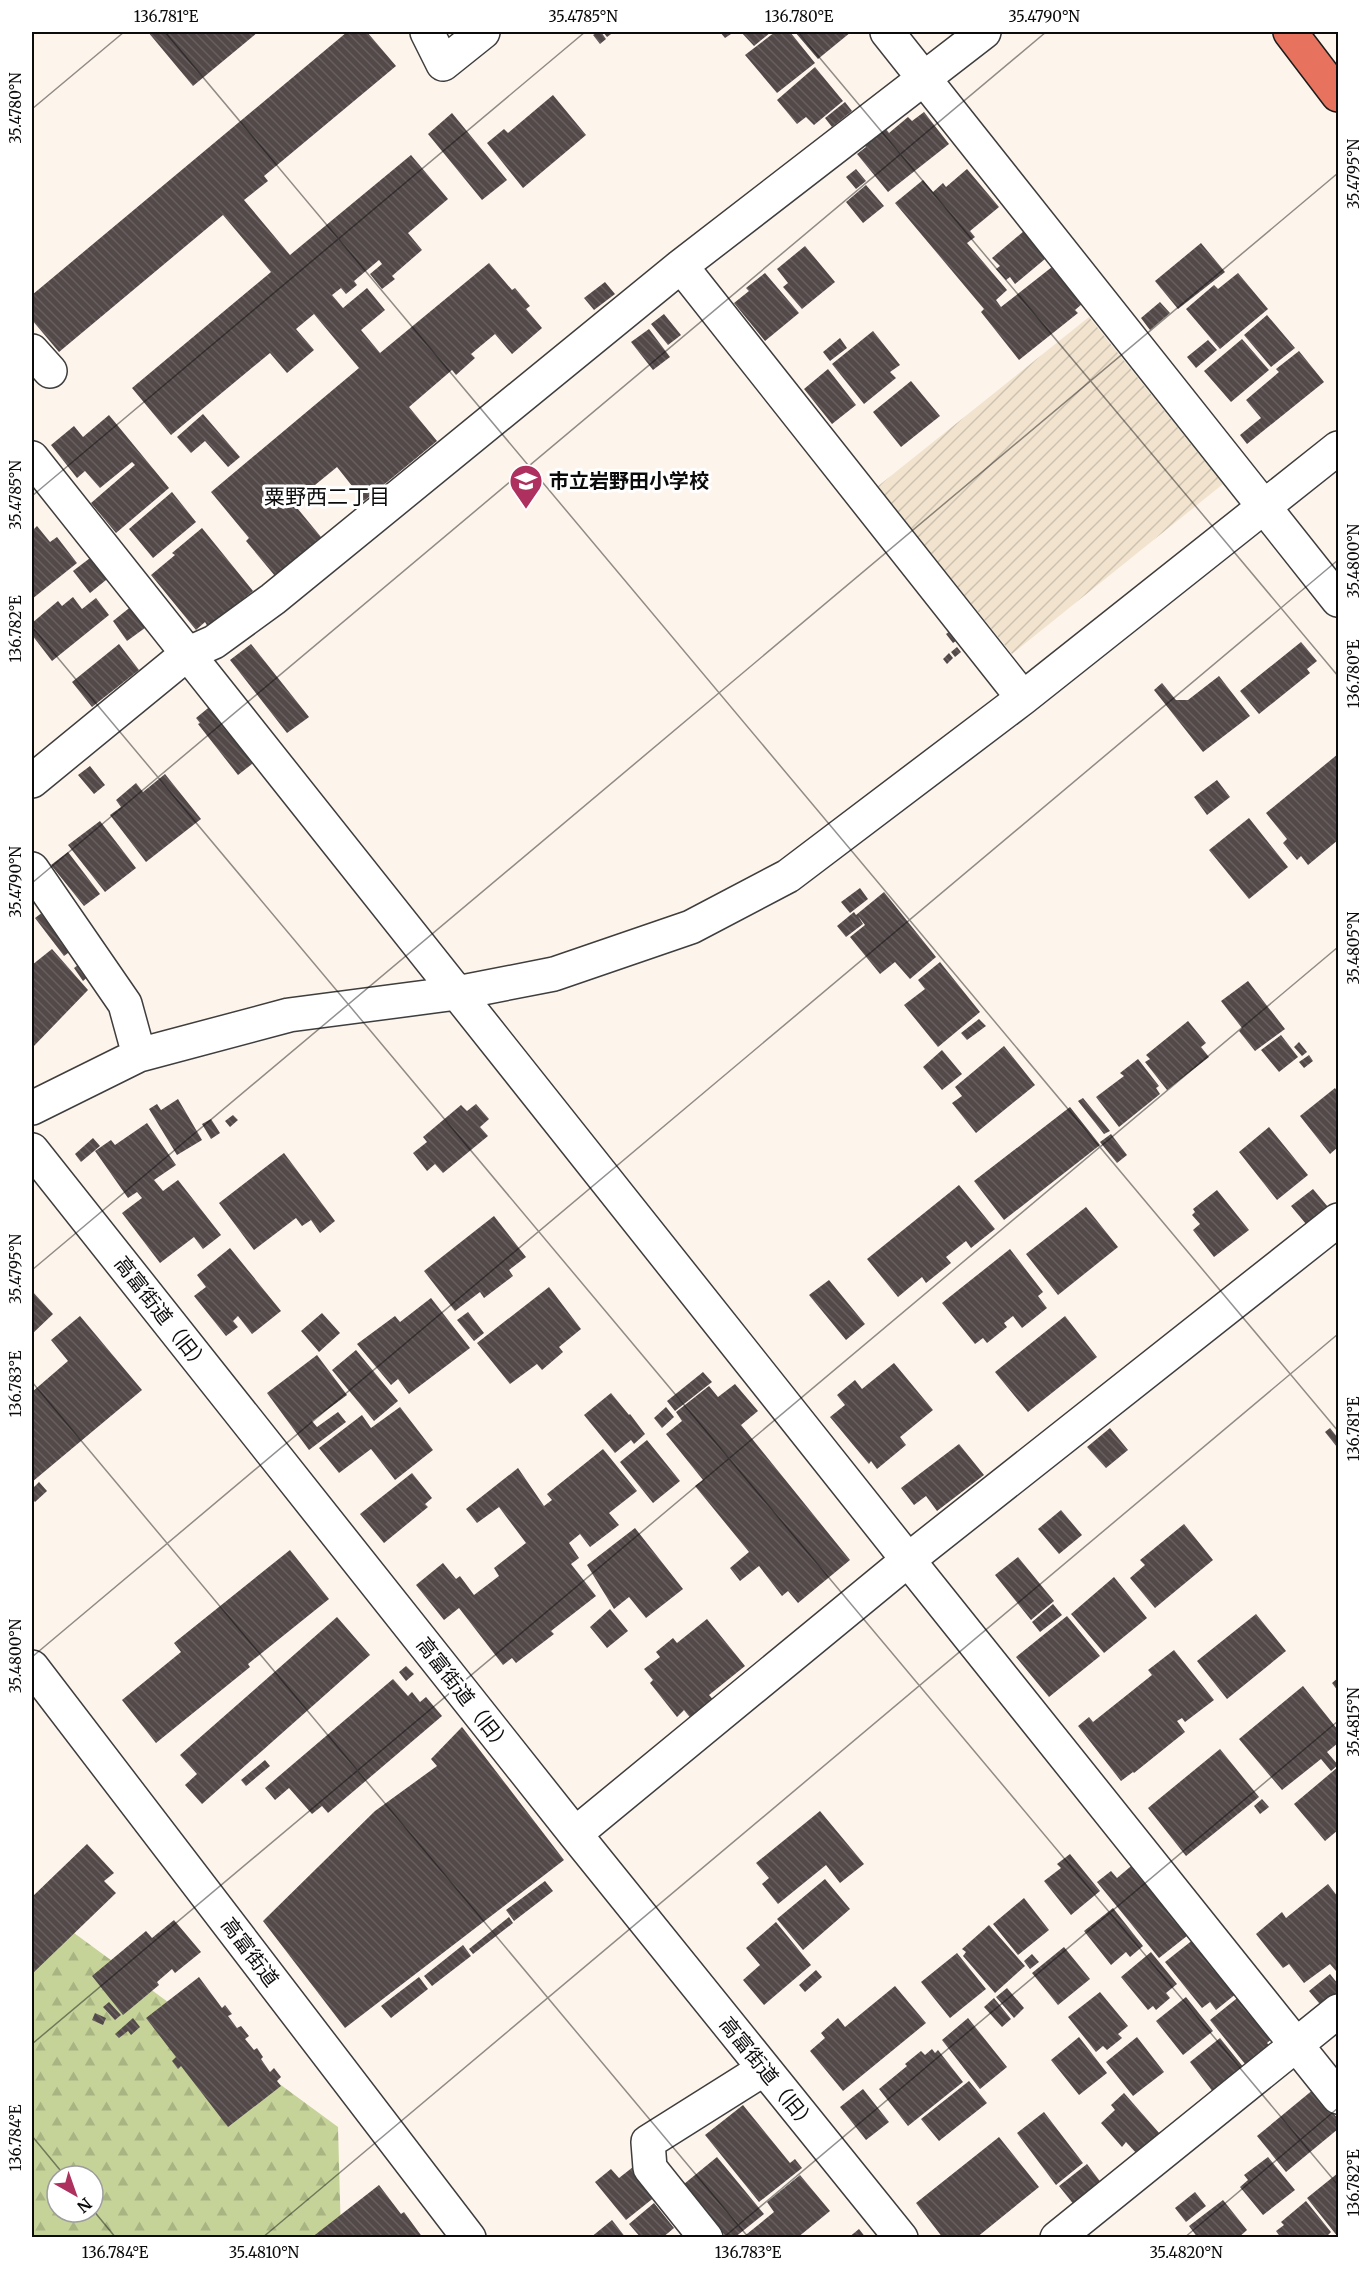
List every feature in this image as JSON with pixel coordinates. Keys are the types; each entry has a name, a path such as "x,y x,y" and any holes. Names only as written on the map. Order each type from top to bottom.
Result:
{"highway":[{"path":"1290,32 1338,95"}],"street":[{"path":"427,32 443,64 483,32"},
{"path":"887,32 1338,600"},
{"path":"32,782 187,654 214,642 273,599 681,266 984,32"},
{"path":"681,266 1023,698"},
{"path":"32,1108 139,1055 289,1015 457,993 554,974 692,927 788,876 1023,698 1338,448"},
{"path":"32,458 1338,2097"},
{"path":"32,869 125,1004 139,1055"},
{"name":"高富街道（旧）","path":"32,1150 575,1834 901,2238"},
{"path":"575,1834 908,1560 1338,1220"},
{"name":"高富街道","path":"32,1667 469,2238"},
{"path":"1057,2238 1338,2012"},
{"path":"706,2238 650,2168 648,2142 764,2069"}],"shaded area":[{"path":"1089,317 1223,484 1012,654 877,487"}],"green space":[{"path":"55,1919 338,2127 341,2237 32,2238 32,1923"}],"building":[{"path":"148,32 258,32 193,86"},
{"path":"347,32 367,32 396,66 264,176 268,181 244,200 290,255 411,155 448,199 408,233 422,250 392,276 395,279 382,289 370,274 382,264 379,260 354,281 357,285 346,294 341,288 332,295 343,308 367,288 385,310 361,330 380,353 489,263 512,290 515,288 530,306 526,309 542,328 512,354 495,334 471,354 475,358 456,375 452,370 409,407 437,441 364,501 337,467 293,503 321,537 275,576 246,541 249,538 211,492 359,368 314,314 296,329 314,350 287,373 270,353 171,435 132,388 271,272 223,215 59,352 32,320 32,295"},
{"path":"601,32 606,39 600,44 593,35"},
{"path":"603,32 614,32 607,37"},
{"path":"720,32 734,32 725,38"},
{"path":"741,32 771,32 754,46"},
{"path":"775,32 790,32 815,63 777,93 745,55"},
{"path":"795,32 851,32 818,59"},
{"path":"815,67 843,101 814,125 806,117 797,124 777,100"},
{"path":"553,95 586,135 523,188 487,143 504,129 508,133"},
{"path":"845,102 852,111 832,127 825,118"},
{"path":"924,112 949,144 888,192 857,154 866,147 862,142 883,125 889,133 908,117 912,121"},
{"path":"452,113 507,180 482,200 428,134"},
{"path":"856,169 866,181 856,189 846,177"},
{"path":"967,169 999,207 970,231 975,237 967,243 1007,290 996,300 1001,307 1052,267 1082,304 1075,310 1078,313 1019,360 981,312 984,309 895,203 923,180 933,192 943,183 946,187"},
{"path":"866,185 884,206 863,223 846,202"},
{"path":"1024,231 1045,259 1015,284 1010,277 1006,280 996,269 1000,266 992,258"},
{"path":"1201,243 1225,272 1178,309 1155,281"},
{"path":"805,246 835,282 802,309 783,287 788,283 777,269"},
{"path":"765,273 799,313 765,341 734,303 749,291 746,288"},
{"path":"1238,273 1268,309 1220,349 1186,309 1214,285 1218,289"},
{"path":"605,282 615,294 594,310 584,298"},
{"path":"1160,302 1170,313 1150,330 1141,318"},
{"path":"664,314 681,335 668,345 651,324"},
{"path":"1267,315 1295,348 1271,367 1244,335"},
{"path":"649,329 670,357 653,370 631,342"},
{"path":"873,331 900,365 890,372 896,378 864,404 832,364"},
{"path":"840,338 847,348 830,361 823,352"},
{"path":"1242,339 1269,370 1231,402 1204,371"},
{"path":"1208,340 1217,350 1196,368 1187,357"},
{"path":"1299,351 1324,382 1247,444 1240,435 1261,418 1246,400 1279,372 1276,369"},
{"path":"828,369 856,405 832,424 804,389"},
{"path":"911,381 940,416 901,447 873,412"},
{"path":"203,414 240,457 228,467 205,441 191,453 177,437"},
{"path":"109,415 169,488 116,533 91,503 135,465 132,462 100,488 85,471 77,478 51,445 74,426 83,437"},
{"path":"172,492 196,522 153,558 129,529"},
{"path":"37,526 50,542 57,537 77,563 32,599 32,531"},
{"path":"202,528 253,591 208,627 205,622 196,630 151,575 175,555 172,553"},
{"path":"94,555 111,576 90,593 73,571"},
{"path":"73,597 82,609 96,598 109,615 52,661 32,635 32,623 58,601 62,606"},
{"path":"133,605 149,625 127,641 113,621"},
{"path":"953,629 960,638 953,643 946,634"},
{"path":"1301,642 1317,661 1307,669 1310,673 1259,714 1240,691"},
{"path":"119,644 139,670 92,707 72,682"},
{"path":"251,644 309,717 287,733 230,660"},
{"path":"957,647 961,652 955,657 951,652"},
{"path":"949,653 953,658 947,664 943,659"},
{"path":"1219,676 1250,716 1203,752 1154,690 1162,683 1176,700 1188,700"},
{"path":"213,704 257,760 238,775 198,724 200,723 196,718"},
{"path":"1338,754 1338,840 1308,865 1301,856 1297,860 1283,843 1287,839 1266,813"},
{"path":"90,766 105,785 94,794 78,775"},
{"path":"165,774 201,819 146,862 110,815 121,807 116,800 136,783 143,792"},
{"path":"1217,780 1230,797 1207,815 1194,797"},
{"path":"1249,818 1288,867 1249,899 1209,850"},
{"path":"100,821 136,868 105,892 68,845"},
{"path":"68,852 100,894 84,906 51,865"},
{"path":"860,888 868,899 850,913 841,902"},
{"path":"884,892 936,957 910,979 895,962 880,974 850,937 865,925 858,916 863,924 846,937 837,926 854,912 856,915"},
{"path":"47,909 76,947 64,956 35,918"},
{"path":"52,949 88,990 32,1048 32,965"},
{"path":"82,962 91,974 83,981 74,968"},
{"path":"940,962 980,1012 938,1047 904,1005 925,989 918,980"},
{"path":"1248,981 1285,1029 1255,1051 1239,1031 1242,1028 1221,1001"},
{"path":"979,1019 986,1026 967,1040 961,1033"},
{"path":"1188,1021 1206,1043 1201,1047 1209,1057 1167,1090 1145,1062 1150,1059 1146,1055"},
{"path":"1281,1035 1298,1057 1279,1072 1261,1050"},
{"path":"1299,1042 1307,1052 1302,1056 1294,1047"},
{"path":"1004,1046 1035,1085 976,1133 952,1103 962,1096 955,1087"},
{"path":"942,1050 962,1074 942,1090 923,1067"},
{"path":"1309,1055 1313,1061 1304,1068 1299,1062"},
{"path":"1138,1059 1159,1086 1156,1088 1160,1094 1119,1127 1096,1097 1124,1076 1120,1073"},
{"path":"1335,1088 1338,1093 1338,1147 1330,1154 1300,1116"},
{"path":"1083,1098 1110,1131 1104,1134 1078,1101"},
{"path":"178,1099 202,1140 177,1155 149,1109 157,1104 161,1110"},
{"path":"476,1104 489,1119 480,1127 488,1136 443,1173 435,1164 427,1171 413,1153 427,1142 423,1137 461,1105 467,1111"},
{"path":"1070,1107 1100,1145 1004,1220 974,1181"},
{"path":"233,1115 238,1120 230,1127 225,1121"},
{"path":"211,1119 220,1133 211,1139 202,1124"},
{"path":"147,1123 176,1165 154,1180 163,1191 178,1180 221,1235 203,1249 194,1237 160,1263 122,1213 142,1198 137,1192 128,1198 95,1151 111,1140 115,1145"},
{"path":"1269,1127 1308,1175 1277,1200 1239,1152"},
{"path":"1111,1134 1127,1155 1117,1163 1100,1142"},
{"path":"93,1138 100,1146 81,1162 75,1154"},
{"path":"284,1153 335,1221 320,1233 311,1220 302,1226 296,1218 254,1250 219,1203"},
{"path":"959,1185 995,1229 971,1248 966,1241 946,1257 951,1263 926,1283 922,1277 898,1297 867,1259"},
{"path":"1313,1189 1328,1207 1306,1224 1291,1206"},
{"path":"1217,1190 1249,1230 1214,1257 1193,1230 1200,1224 1192,1215 1195,1212 1193,1209"},
{"path":"1086,1207 1118,1247 1058,1295 1026,1254"},
{"path":"494,1216 526,1257 509,1270 513,1276 484,1298 480,1292 455,1311 424,1271"},
{"path":"230,1248 281,1311 252,1334 238,1316 233,1321 238,1327 226,1336 194,1296 206,1287 197,1275"},
{"path":"1010,1249 1043,1292 1038,1296 1047,1308 1022,1328 1013,1316 1004,1323 1007,1327 987,1343 983,1338 975,1344 942,1303"},
{"path":"829,1280 865,1324 846,1340 809,1295"},
{"path":"549,1287 581,1329 559,1347 563,1352 542,1370 537,1364 510,1384 477,1343"},
{"path":"32,1291 53,1314 32,1334"},
{"path":"431,1298 470,1348 409,1394 398,1379 391,1385 357,1344 395,1316 400,1322"},
{"path":"468,1312 484,1333 474,1341 457,1320"},
{"path":"322,1313 340,1333 319,1352 301,1331"},
{"path":"80,1316 142,1390 32,1482 32,1392 68,1361 51,1340"},
{"path":"1065,1316 1097,1357 1028,1412 995,1372"},
{"path":"356,1350 398,1401 374,1421 332,1370"},
{"path":"317,1355 347,1395 312,1421 317,1427 338,1412 346,1422 309,1450 267,1393"},
{"path":"894,1363 933,1410 900,1437 906,1445 877,1469 871,1461 869,1464 830,1417 845,1405 837,1395 855,1380 862,1389"},
{"path":"703,1372 712,1382 675,1411 667,1401"},
{"path":"735,1384 758,1411 741,1425 850,1560 798,1603 788,1591 782,1596 759,1566 740,1581 730,1568 749,1552 695,1486 703,1480 666,1434 682,1421 676,1412 709,1386 718,1397"},
{"path":"611,1393 645,1434 634,1444 631,1440 615,1453 584,1415"},
{"path":"400,1407 433,1450 395,1480 371,1449 339,1473 319,1448 362,1415 371,1428"},
{"path":"666,1407 674,1417 662,1428 654,1418"},
{"path":"1110,1428 1128,1450 1106,1468 1087,1447"},
{"path":"1330,1428 1338,1438 1337,1447 1325,1432"},
{"path":"647,1440 680,1481 653,1503 620,1462"},
{"path":"959,1444 984,1475 937,1511 926,1496 914,1505 901,1488"},
{"path":"603,1449 637,1491 609,1513 619,1525 590,1547 580,1534 569,1543 579,1558 571,1564 596,1596 551,1631 554,1634 516,1663 512,1658 503,1665 459,1608 444,1620 416,1585 443,1563 456,1579 460,1576 474,1595 499,1576 494,1568 526,1543 499,1507 477,1523 466,1509 518,1468 544,1506 552,1500 547,1494"},
{"path":"412,1473 432,1498 425,1504 428,1507 384,1543 360,1514"},
{"path":"39,1482 47,1491 35,1502 32,1499 32,1489"},
{"path":"1061,1510 1082,1535 1059,1554 1038,1529"},
{"path":"1184,1524 1213,1560 1155,1608 1130,1578 1145,1565 1140,1560"},
{"path":"635,1528 683,1589 646,1618 629,1597 614,1609 587,1565"},
{"path":"290,1550 329,1599 248,1664 250,1667 156,1743 122,1700 181,1652 174,1643"},
{"path":"1018,1557 1054,1601 1031,1620 995,1575"},
{"path":"1114,1577 1147,1618 1104,1653 1071,1614"},
{"path":"1053,1604 1062,1615 1040,1632 1032,1622"},
{"path":"610,1609 628,1631 607,1648 590,1627"},
{"path":"1256,1614 1286,1651 1227,1699 1197,1661"},
{"path":"1067,1616 1100,1656 1049,1697 1016,1657"},
{"path":"337,1617 370,1655 202,1804 185,1785 197,1774 180,1755"},
{"path":"707,1619 745,1666 709,1695 716,1703 693,1721 684,1710 677,1717 650,1683 653,1680 644,1669 660,1657 656,1652 673,1638 677,1643"},
{"path":"1174,1650 1214,1700 1185,1722 1182,1718 1177,1721 1185,1732 1121,1781 1078,1726 1089,1717 1093,1722 1152,1675 1148,1670"},
{"path":"406,1666 414,1674 406,1681 399,1672"},
{"path":"1338,1678 1338,1691 1332,1683"},
{"path":"393,1679 408,1696 412,1692 420,1702 426,1697 442,1716 328,1813 322,1806 312,1814 289,1788 275,1800 265,1788"},
{"path":"1303,1686 1338,1730 1338,1743 1327,1752 1338,1765 1331,1771 1321,1759 1282,1790 1239,1739"},
{"path":"462,1727 564,1860 345,2028 263,1921 375,1811 437,1766 431,1759"},
{"path":"1220,1749 1259,1797 1186,1856 1148,1808"},
{"path":"265,1760 270,1766 246,1786 241,1780"},
{"path":"1338,1767 1338,1830 1325,1841 1294,1804"},
{"path":"1262,1799 1269,1807 1260,1814 1254,1806"},
{"path":"820,1811 864,1864 840,1883 826,1865 778,1904 762,1884 769,1878 756,1863"},
{"path":"87,1844 114,1873 104,1881 116,1893 32,1974 32,1897"},
{"path":"1070,1854 1100,1891 1071,1915 1044,1881 1061,1868 1057,1864"},
{"path":"1136,1862 1192,1932 1159,1958 1097,1882 1111,1871 1117,1878"},
{"path":"825,1879 850,1909 803,1950 777,1919"},
{"path":"545,1881 553,1891 514,1921 506,1910"},
{"path":"1328,1884 1338,1897 1338,1970 1336,1971 1330,1964 1304,1983 1289,1964 1283,1968 1256,1934 1282,1912 1286,1918"},
{"path":"1024,1898 1049,1930 1018,1955 993,1924"},
{"path":"1113,1908 1143,1946 1130,1957 1126,1952 1111,1965 1084,1931"},
{"path":"509,1917 513,1923 473,1954 469,1949"},
{"path":"174,1920 201,1952 175,1973 172,1969 157,1982 159,1985 123,2015 92,1976 146,1931 152,1938"},
{"path":"776,1922 811,1965 764,2005 743,1980 760,1965 746,1948"},
{"path":"989,1925 1025,1966 995,1993 963,1956 966,1952 962,1949"},
{"path":"1194,1939 1237,1993 1216,2010 1210,2002 1202,2008 1165,1962"},
{"path":"463,1945 471,1956 432,1986 424,1976"},
{"path":"1064,1947 1090,1979 1058,2005 1032,1973"},
{"path":"1151,1952 1177,1984 1166,1993 1170,1998 1156,2010 1153,2006 1148,2010 1121,1977"},
{"path":"957,1953 986,1989 950,2018 921,1982"},
{"path":"1032,1954 1039,1962 1030,1969 1024,1961"},
{"path":"816,1970 822,1977 805,1992 799,1985"},
{"path":"1330,1974 1338,1984 1338,1998 1324,2009 1309,1991"},
{"path":"199,1977 222,2008 225,2005 232,2014 228,2016 237,2028 241,2026 249,2036 245,2039 254,2050 257,2048 270,2072 274,2068 281,2077 277,2081 281,2086 228,2127 181,2066 178,2069 172,2061 176,2057 146,2018"},
{"path":"419,1977 428,1989 391,2018 381,2006"},
{"path":"895,1986 926,2023 843,2091 810,2051 825,2038 821,2033 838,2018 845,2027"},
{"path":"1007,1988 1024,2008 1014,2018 996,1997"},
{"path":"1100,1992 1128,2026 1118,2034 1122,2038 1107,2050 1103,2046 1096,2052 1068,2017"},
{"path":"1241,1995 1274,2037 1267,2043 1274,2050 1249,2069 1210,2020"},
{"path":"1186,1997 1213,2031 1183,2055 1156,2021"},
{"path":"994,1998 1011,2019 1002,2027 984,2007"},
{"path":"109,2002 121,2015 115,2020 103,2007"},
{"path":"95,2013 106,2018 103,2025 92,2020"},
{"path":"133,2018 140,2027 131,2035 128,2031 119,2038 115,2034"},
{"path":"968,2018 1007,2067 980,2089 942,2040"},
{"path":"1079,2037 1107,2073 1079,2095 1051,2060"},
{"path":"1137,2037 1164,2072 1133,2096 1106,2062"},
{"path":"1220,2038 1248,2073 1217,2097 1190,2062"},
{"path":"932,2049 935,2053 938,2050 963,2082 908,2126 879,2089 921,2051 925,2055"},
{"path":"969,2081 987,2103 939,2141 921,2119"},
{"path":"863,2089 889,2122 866,2140 840,2107"},
{"path":"1314,2089 1338,2119 1338,2129 1286,2172 1257,2136"},
{"path":"1124,2093 1160,2134 1137,2154 1126,2142 1122,2147 1101,2123 1115,2110 1111,2105"},
{"path":"743,2105 790,2163 795,2159 802,2168 759,2202 705,2135"},
{"path":"1044,2112 1083,2163 1056,2185 1017,2133"},
{"path":"999,2137 1039,2187 976,2238 943,2238 916,2203"},
{"path":"717,2157 764,2214 734,2238 727,2238 684,2184"},
{"path":"1268,2157 1295,2190 1263,2215 1240,2187 1248,2180 1244,2175"},
{"path":"1087,2164 1102,2184 1075,2206 1059,2186"},
{"path":"633,2167 656,2196 626,2220 595,2182 611,2169 619,2178"},
{"path":"1338,2173 1338,2237 1307,2198"},
{"path":"800,2175 830,2211 797,2238 742,2238 774,2212 767,2202"},
{"path":"379,2185 401,2214 404,2212 423,2238 311,2238"},
{"path":"1195,2192 1206,2206 1186,2222 1175,2208"},
{"path":"1223,2200 1247,2230 1238,2238 1198,2238 1189,2226"},
{"path":"1306,2201 1331,2232 1325,2238 1281,2238 1276,2231 1284,2225 1281,2222"},
{"path":"654,2203 674,2228 662,2238 641,2238 629,2224"},
{"path":"612,2220 626,2238 590,2238"},
{"path":"859,2229 866,2238 848,2238"}],"place":[{"name":"市立岩野田小学校","path":"526,510"}],"district":[{"name":"粟野西二丁目","path":"327,497"}]}
